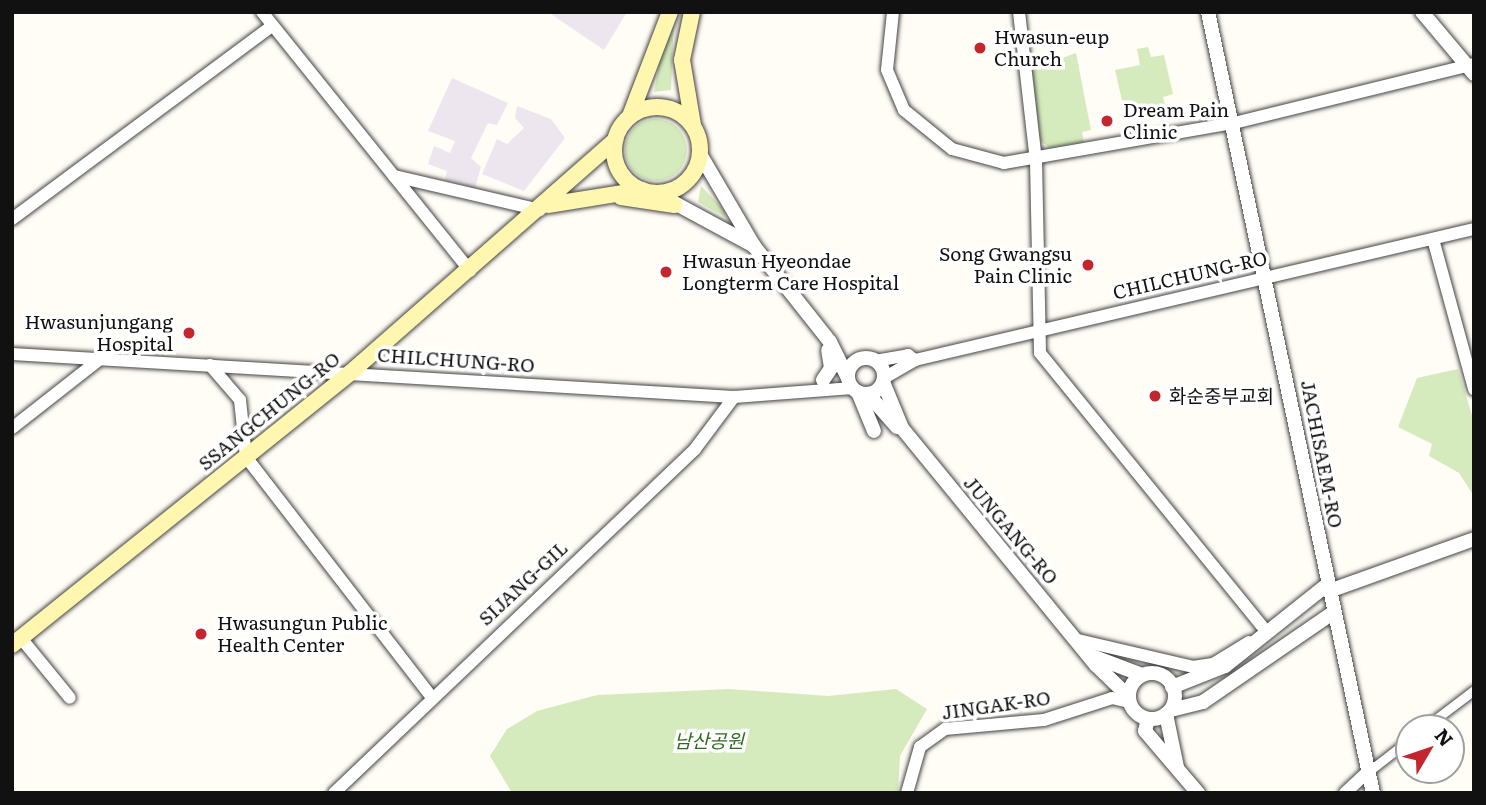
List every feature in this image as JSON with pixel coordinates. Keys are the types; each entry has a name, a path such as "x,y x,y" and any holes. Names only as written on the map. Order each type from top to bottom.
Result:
{"main road":[{"path":"649,191 620,171 615,143 637,112 670,12"},
{"path":"544,208 685,183 700,154 682,60 692,12"},
{"path":"637,112 674,110 694,127"},
{"name":"SSANGCHUNG-RO","path":"17,641 349,373 544,208 554,191 615,143"},
{"path":"615,196 674,205"}],"street":[{"path":"262,12 470,271"},
{"path":"893,12 887,71 904,110 965,155 1003,163 1036,160 1234,123 1471,68 1422,12"},
{"path":"1019,12 1036,160 1037,330 1040,353 1265,630"},
{"name":"JACHISAEM-RO","path":"1208,12 1268,277 1334,612 1373,793"},
{"path":"12,219 272,26"},
{"path":"700,154 754,246 830,342 857,385 874,431 898,427 883,380 868,360 830,342"},
{"path":"394,176 544,208"},
{"path":"649,191 674,205 707,216 754,246"},
{"name":"CHILCHUNG-RO","path":"915,360 1474,229"},
{"path":"1433,239 1474,389"},
{"path":"818,383 831,368 830,342"},
{"name":"CHILCHUNG-RO","path":"12,354 734,397 818,383"},
{"path":"818,383 857,385 883,380 915,360 908,355 868,360"},
{"path":"12,428 100,359"},
{"path":"857,385 868,360"},
{"path":"210,365 240,400 246,457 431,696"},
{"path":"818,383 857,385"},
{"name":"JUNGANG-RO","path":"857,385 898,427 1129,699"},
{"name":"SIJANG-GIL","path":"334,793 431,696 695,449 734,397"},
{"path":"1172,687 1212,674 1265,630 1329,587 1474,539"},
{"path":"1148,719 1203,702 1334,612"},
{"path":"1078,640 1193,667 1213,664 1249,642"},
{"path":"17,641 70,698"},
{"name":"JUNGANG-RO","path":"1092,656 1142,675"},
{"path":"1148,719 1129,699 1142,675 1162,676 1172,687 1169,712 1177,767"},
{"path":"1442,714 1474,690"},
{"name":"JINGAK-RO","path":"907,793 920,747 944,729 1044,720 1112,698 1129,699"},
{"path":"1148,719 1145,731 1198,793"},
{"path":"1345,793 1395,751"}],"shaded area":[{"path":"548,12 627,12 604,50"},
{"path":"452,78 508,103 497,125 488,123 471,158 481,167 475,188 445,180 447,171 428,164 434,146 450,153 455,141 428,131"},
{"path":"517,106 551,119 565,138 524,191 482,174 497,139 507,144 524,128 515,118"}],"green space":[{"path":"674,17 671,90 654,92 663,42"},
{"path":"1148,47 1151,57 1164,55 1173,94 1163,97 1165,105 1124,109 1115,70 1140,65 1137,49"},
{"path":"1076,53 1091,130 1082,132 1084,143 1051,149 1039,140 1029,70"},
{"path":"656,119 678,128 687,150 678,172 656,181 634,172 625,150 634,128"},
{"path":"701,186 725,211 725,217 698,202"},
{"path":"1458,369 1474,422 1472,493 1459,473 1429,456 1432,444 1398,427 1417,378"},
{"name":"남산공원","path":"729,689 828,696 896,689 927,709 900,756 898,793 512,793 490,756 507,729 537,711 597,695"}],"place":[{"name":"Hwasun-eup Church","path":"980,48"},
{"name":"Dream Pain Clinic","path":"1107,121"},
{"name":"Song Gwangsu Pain Clinic","path":"1088,265"},
{"name":"Hwasun Hyeondae Longterm Care Hospital","path":"666,272"},
{"name":"Hwasunjungang Hospital","path":"189,333"},
{"name":"화순중부교회","path":"1155,396"},
{"name":"Hwasungun Public Health Center","path":"201,634"}]}
